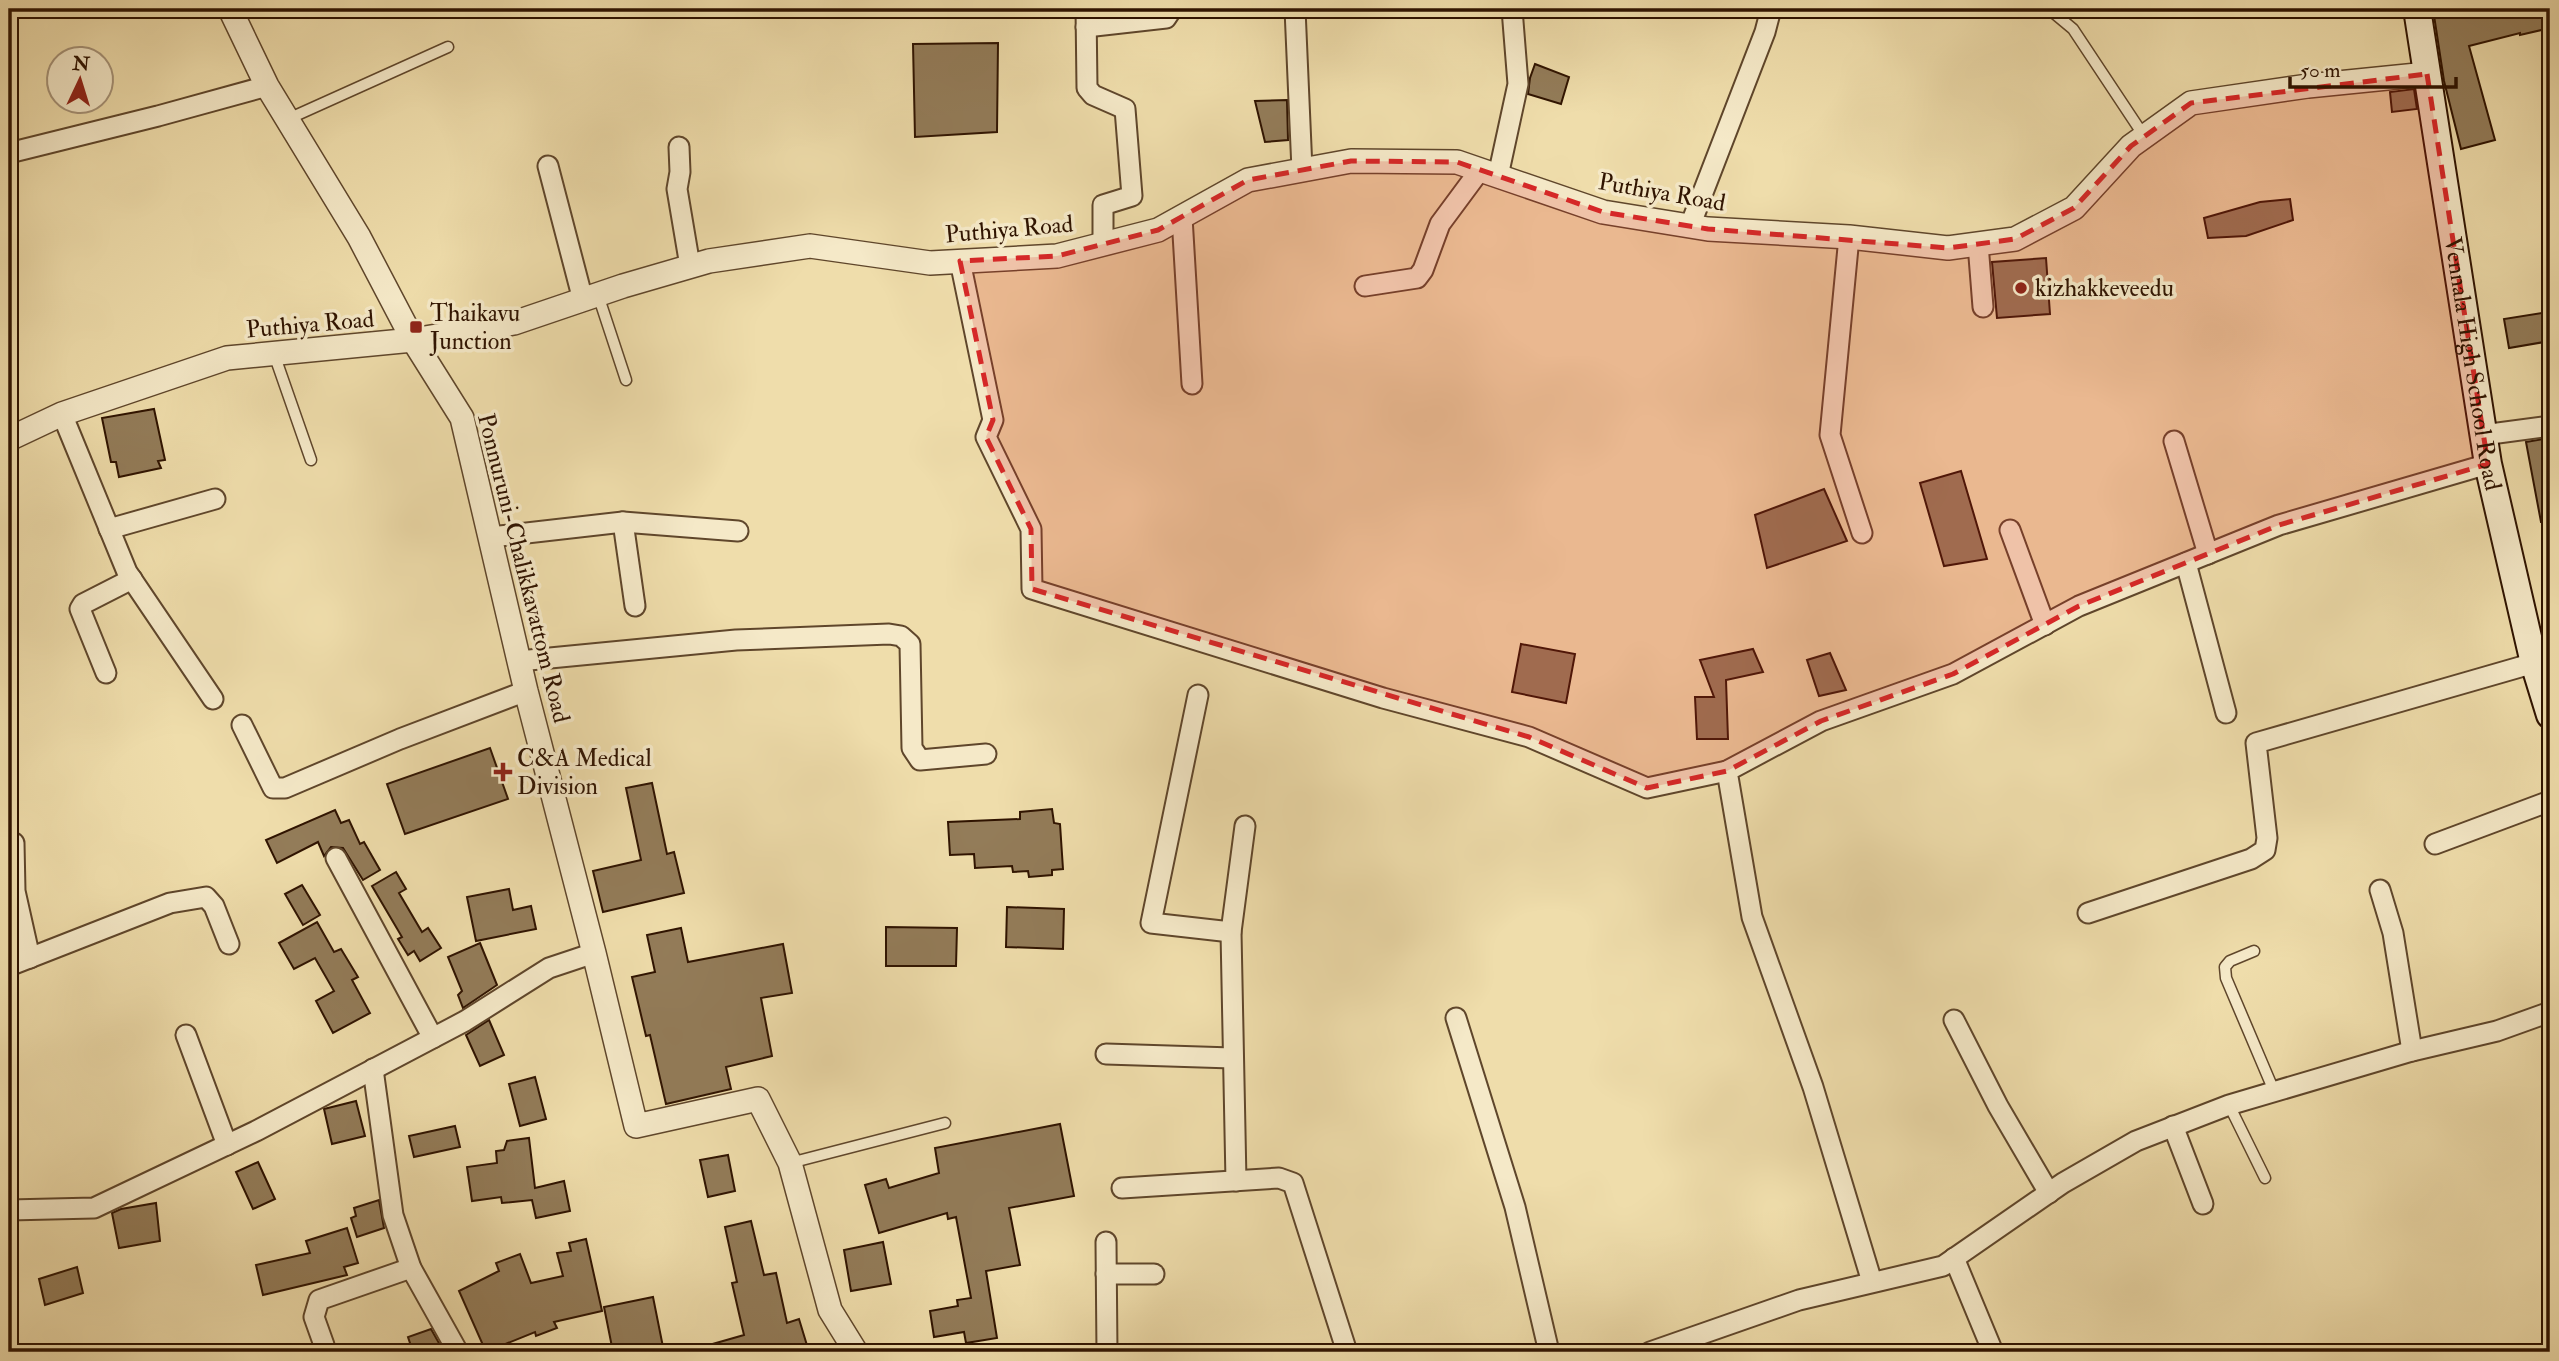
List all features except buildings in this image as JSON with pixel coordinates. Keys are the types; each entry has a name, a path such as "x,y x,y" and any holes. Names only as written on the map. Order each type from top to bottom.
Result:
{"main road":[{"name":"Vennala High School Road","path":"2417,9 2488,464 2534,663 2548,699"}],"street":[{"name":"Ponnuruni-Chalikkavattom Road","path":"230,9 267,86 359,237 412,340 462,418 526,691 636,1126 758,1099 790,1163 830,1310 856,1352"},
{"path":"1103,244 1103,205 1132,195 1125,109 1093,95 1087,88 1086,18 1167,18 1172,9"},
{"path":"1295,9 1302,170"},
{"path":"1365,286 1417,278 1423,270 1440,224 1489,173 1518,84 1512,9"},
{"path":"1689,226 1765,32 1771,9"},
{"name":"Puthiya Road","path":"9,439 62,414 227,358 412,340 514,323 709,261 810,246 930,263 1057,256 1158,230 1248,180 1351,162 1457,162 1603,212 1689,226 1849,237 1948,248 2015,239 2074,208 2132,146 2191,103 2308,86 2427,74"},
{"path":"9,151 158,116 267,86"},
{"path":"679,147 680,172 677,189 690,267"},
{"path":"548,166 590,297"},
{"path":"1182,217 1192,384"},
{"path":"1849,237 1830,435 1862,533"},
{"path":"1978,244 1983,307"},
{"path":"960,261 993,420 986,437 1031,529 1032,589 1383,698 1529,737 1647,788 1727,771 1821,721 1953,674 2080,606 2279,525 2488,464"},
{"path":"62,414 132,579 213,699"},
{"path":"2483,435 2550,426"},
{"path":"2174,441 2208,554"},
{"path":"109,530 215,499"},
{"path":"491,537 623,522 738,531"},
{"path":"623,522 635,606"},
{"path":"2010,530 2045,625"},
{"path":"2186,563 2226,713"},
{"path":"106,673 80,609 83,604 132,579"},
{"path":"519,661 736,640 889,634 901,636 909,644 912,748 920,760 986,754"},
{"path":"2088,913 2250,859 2265,850 2267,838 2256,743 2534,663"},
{"path":"242,725 273,789 285,788 400,739 526,691"},
{"path":"1198,695 1152,923 1231,932"},
{"path":"1727,771 1752,917 1813,1087 1872,1282"},
{"path":"2435,844 2550,800"},
{"path":"1236,1181 1231,932 1245,826"},
{"path":"14,843 15,891 30,958"},
{"path":"336,858 433,1038"},
{"path":"2380,890 2393,933 2412,1051"},
{"path":"9,966 170,903 206,897 214,906 229,944"},
{"path":"9,1210 94,1208 227,1145 433,1038 549,968 594,953"},
{"path":"1650,1352 1800,1300 1943,1266 2049,1193 2136,1141 2173,1126 2274,1091 2412,1051 2497,1031 2550,1012"},
{"path":"1456,1018 1515,1207 1549,1352"},
{"path":"1954,1020 1998,1106 2049,1193"},
{"path":"186,1035 227,1145"},
{"path":"1106,1054 1232,1058"},
{"path":"373,1069 393,1215 411,1268 458,1352"},
{"path":"2173,1126 2203,1204"},
{"path":"1122,1188 1279,1178 1293,1183 1347,1352"},
{"path":"1106,1242 1107,1352"},
{"path":"1954,1258 1993,1352"},
{"path":"323,1352 324,1345 314,1317 319,1300 411,1268"},
{"path":"1106,1274 1154,1274"}],"lane":[{"path":"2049,9 2073,29 2144,137"},
{"path":"287,119 448,47"},
{"path":"590,297 626,380"},
{"path":"273,354 311,460"},
{"path":"2254,951 2230,961 2225,967 2227,978 2274,1091"},
{"path":"2229,1105 2265,1178"},
{"path":"790,1163 945,1123"}],"highlighted area":[{"path":"2427,74 2488,464 2279,525 2079,606 1953,674 1821,721 1727,771 1647,788 1529,737 1032,589 1031,529 986,437 993,420 960,261 1057,256 1158,230 1248,180 1351,161 1457,162 1603,212 1708,229 1948,248 2015,239 2074,208 2131,146 2191,103"}],"place":[{"name":"kizhakkeveedu","path":"2021,288"},
{"name":"Thaikavu Junction","path":"416,327"},
{"name":"C&A Medical Division","path":"503,772"}]}
